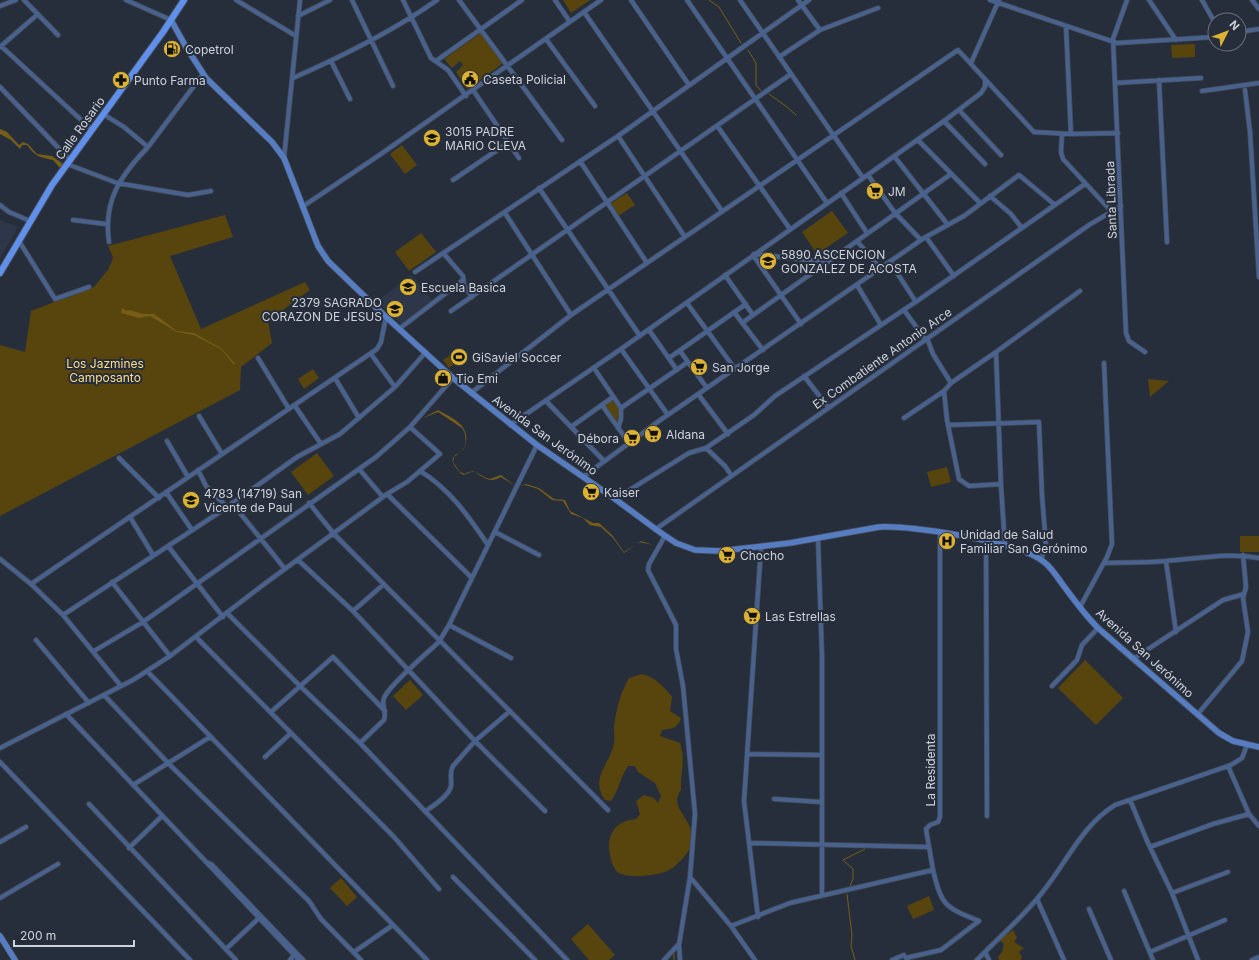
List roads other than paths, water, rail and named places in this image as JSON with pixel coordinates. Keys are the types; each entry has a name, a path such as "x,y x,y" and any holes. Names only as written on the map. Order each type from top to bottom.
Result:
{"main road":[{"name":"Calle Rosario","path":"0,273 30,221 68,162 184,0"}],"street":[{"path":"0,6 16,0"},
{"path":"24,0 58,35"},
{"path":"126,0 171,20"},
{"path":"236,0 296,36"},
{"path":"284,158 300,0"},
{"path":"298,16 330,0"},
{"path":"352,0 393,86"},
{"path":"403,0 430,55 448,70 466,96"},
{"path":"293,78 371,41 411,18 437,0"},
{"path":"459,0 562,140"},
{"path":"436,61 522,0"},
{"path":"555,0 570,22"},
{"path":"301,207 466,96 601,0"},
{"path":"631,0 689,85"},
{"path":"687,0 755,101 827,203"},
{"path":"740,0 863,178"},
{"path":"798,0 820,30"},
{"path":"415,272 618,136 810,0"},
{"path":"990,0 1066,26 1113,40 1176,40 1207,37"},
{"path":"1113,40 1126,0"},
{"path":"1149,0 1176,40"},
{"path":"1202,0 1209,12"},
{"path":"1252,0 1259,10"},
{"path":"971,63 999,2"},
{"path":"779,57 820,30 878,8"},
{"path":"584,12 722,210"},
{"path":"38,14 0,47 92,130"},
{"name":"Avenida San Jerónimo","path":"171,20 203,74 223,97 272,142 284,158 301,207 318,246 328,261 386,317 453,378 510,425 616,499 665,536 686,547 701,551 761,547 886,526 940,532 1005,546 1041,560 1050,567 1080,608 1098,628 1198,715 1226,737 1247,745 1259,747"},
{"path":"1066,26 1071,134"},
{"path":"1247,31 1259,29"},
{"path":"546,38 595,106"},
{"name":"Santa Librada","path":"1113,40 1126,333 1129,342 1145,352"},
{"path":"471,393 571,315 722,210 760,186 833,134 958,50 1034,132 1062,134 1118,133"},
{"path":"330,61 350,99"},
{"path":"109,242 106,224 118,183 148,147 203,74"},
{"path":"451,311 569,231 607,202 718,127 791,74"},
{"path":"1115,83 1201,78"},
{"path":"510,425 640,336 918,140 981,93 985,87 985,80"},
{"path":"1159,80 1167,242"},
{"path":"1202,91 1259,83"},
{"path":"0,87 68,162 118,183 188,195 211,191"},
{"path":"473,90 519,158"},
{"path":"1245,90 1250,132 1259,277"},
{"path":"959,110 1001,155"},
{"path":"103,114 118,123 148,147"},
{"path":"944,121 985,164"},
{"path":"718,127 790,230"},
{"path":"1062,134 1061,152 1063,159 1111,211"},
{"path":"618,136 684,237"},
{"path":"918,140 980,203"},
{"path":"453,180 509,142"},
{"path":"894,156 922,194 931,202 948,225"},
{"path":"580,161 647,262"},
{"path":"742,323 951,174"},
{"path":"868,175 895,213 921,240"},
{"path":"584,477 698,394 921,240 964,216 1019,175 1055,205"},
{"path":"616,499 689,454 706,448 728,434 754,415 775,396 916,302 1085,184"},
{"path":"540,188 640,336"},
{"path":"841,193 867,233"},
{"path":"990,196 1011,214 1022,228"},
{"path":"0,205 9,212 30,221"},
{"name":"Ex Combatiente Antonio Arce","path":"656,529 828,407 1111,211 1121,206"},
{"path":"505,213 531,256 571,315"},
{"path":"74,220 106,224"},
{"path":"926,237 954,276"},
{"path":"19,240 56,299 89,286"},
{"path":"857,241 880,268"},
{"path":"444,254 462,274 463,280 472,297"},
{"path":"754,255 827,262"},
{"path":"754,255 801,324"},
{"path":"890,262 916,302"},
{"path":"725,275 753,315"},
{"path":"399,329 463,280"},
{"path":"857,285 880,326"},
{"path":"904,418 944,391 951,382 996,352 1080,291"},
{"path":"687,303 735,369"},
{"path":"669,358 746,304"},
{"path":"904,310 926,339 933,354 951,382"},
{"path":"734,312 763,350"},
{"path":"31,584 371,354 380,346 386,317"},
{"path":"648,330 677,370"},
{"path":"621,349 668,415"},
{"path":"680,351 707,388"},
{"path":"63,615 228,507 297,457 334,438 395,387 426,352"},
{"path":"996,352 1000,484 1005,546"},
{"path":"371,354 395,387"},
{"path":"258,358 289,409"},
{"path":"621,408 688,362"},
{"path":"1080,608 1104,563 1112,544 1104,363"},
{"path":"594,368 621,408 621,419 618,428"},
{"path":"804,376 828,407"},
{"path":"335,378 359,418"},
{"path":"94,651 143,622 393,443 410,427 453,378"},
{"path":"944,391 957,476 962,483 969,486 1000,484"},
{"path":"698,394 728,434"},
{"path":"571,427 613,397"},
{"path":"546,401 604,461"},
{"path":"602,404 629,443"},
{"path":"295,406 321,444"},
{"path":"199,416 222,454"},
{"path":"948,425 999,425 1039,422 1046,546 1041,560"},
{"path":"0,748 121,686 170,656 197,638 285,569 387,494 407,482 440,454 410,427"},
{"path":"168,441 188,477"},
{"path":"360,743 382,723 386,716 384,697 408,670 440,640 449,626 537,445"},
{"path":"706,448 725,466 731,475"},
{"path":"119,458 159,498"},
{"path":"358,469 383,497"},
{"path":"198,470 206,486 228,507"},
{"path":"420,471 430,477 459,504 488,545"},
{"path":"166,492 192,530"},
{"path":"387,494 472,578"},
{"path":"232,503 285,569"},
{"path":"309,503 334,534 608,810"},
{"path":"130,517 153,555"},
{"path":"495,532 539,555"},
{"name":"La Residenta","path":"892,960 905,956 941,950 979,921 951,909 946,904 936,884 926,830 930,825 938,822 940,816 940,532"},
{"path":"665,536 649,564 648,570 676,625 676,649 685,703 695,814 690,877 679,945 680,960"},
{"path":"818,538 822,656 822,895"},
{"path":"986,541 987,816"},
{"path":"168,546 223,617"},
{"path":"758,917 744,801 749,754 761,547"},
{"path":"1104,563 1166,561 1243,555 1259,558"},
{"path":"1198,715 1242,661 1248,632 1244,594 1246,586 1243,555"},
{"path":"0,559 31,584 63,615 94,651 121,686"},
{"path":"298,560 353,611 476,741 545,811"},
{"path":"1166,561 1176,632"},
{"path":"112,582 170,656"},
{"path":"353,611 384,584"},
{"path":"1133,659 1223,600 1244,594"},
{"path":"227,613 360,743 567,960"},
{"path":"449,626 511,658"},
{"path":"1052,686 1075,662 1082,645 1098,628"},
{"path":"197,638 394,837 439,888"},
{"path":"36,640 89,703"},
{"path":"271,712 299,685 333,657 385,711"},
{"path":"147,671 210,738 427,960"},
{"path":"104,695 168,763 309,901 321,919 360,960"},
{"path":"426,811 448,793 451,787 450,771 476,741 510,711"},
{"path":"66,714 299,960"},
{"path":"266,757 291,733"},
{"path":"133,785 210,738"},
{"path":"977,960 1037,899 1090,825 1108,809 1228,766 1242,758 1247,745"},
{"path":"749,754 822,755"},
{"path":"0,762 190,960"},
{"path":"1228,766 1249,814 1259,826"},
{"path":"774,799 821,802"},
{"path":"1130,800 1150,847 1172,892 1198,960"},
{"path":"89,804 236,960"},
{"path":"1150,847 1213,824 1249,814"},
{"path":"129,848 162,816"},
{"path":"0,842 26,827"},
{"path":"748,843 928,847"},
{"path":"205,862 211,864 303,960"},
{"path":"0,898 58,864"},
{"path":"731,926 758,917 790,903 933,870"},
{"path":"1172,892 1228,872"},
{"path":"452,877 535,960"},
{"path":"690,877 731,926 755,960"},
{"path":"1124,891 1153,960"},
{"path":"1037,899 1064,960"},
{"path":"1089,910 1111,960"},
{"path":"226,949 259,918"},
{"path":"1150,952 1225,920"},
{"path":"354,952 393,925"},
{"path":"1,940 15,960"},
{"path":"664,960 679,945"},
{"path":"985,952 988,960"},
{"path":"290,960 294,955"},
{"path":"1252,960 1259,957"}],"waterway":[{"path":"709,0 719,7 741,43"},
{"path":"748,50 756,63 756,85 761,91"},
{"path":"769,94 796,115"},
{"path":"1115,647 1138,667"},
{"path":"850,886 853,879 853,869 843,860 865,849"},
{"path":"847,894 852,935 851,946 855,960"},
{"path":"674,954 674,960"}],"place":[{"name":"Copetrol","path":"172,49"},
{"name":"Caseta Policial","path":"470,79"},
{"name":"Punto Farma","path":"121,80"},
{"name":"3015 PADRE MARIO CLEVA","path":"432,138"},
{"name":"JM","path":"875,191"},
{"name":"5890 ASCENCION GONZALEZ DE ACOSTA","path":"768,261"},
{"name":"Escuela Basica","path":"408,287"},
{"name":"2379 SAGRADO CORAZON DE JESUS","path":"395,309"},
{"name":"GiSaviel Soccer","path":"459,357"},
{"name":"San Jorge","path":"699,367"},
{"name":"Tio Emi","path":"443,378"},
{"name":"Aldana","path":"653,434"},
{"name":"Débora","path":"632,438"},
{"name":"Kaiser","path":"591,492"},
{"name":"4783 (14719) San Vicente de Paul","path":"191,500"},
{"name":"Unidad de Salud Familiar San Gerónimo","path":"947,541"},
{"name":"Chocho","path":"727,555"},
{"name":"Las Estrellas","path":"752,616"}],"park label":[{"name":"Los Jazmines Camposanto","path":"105,370"}]}
